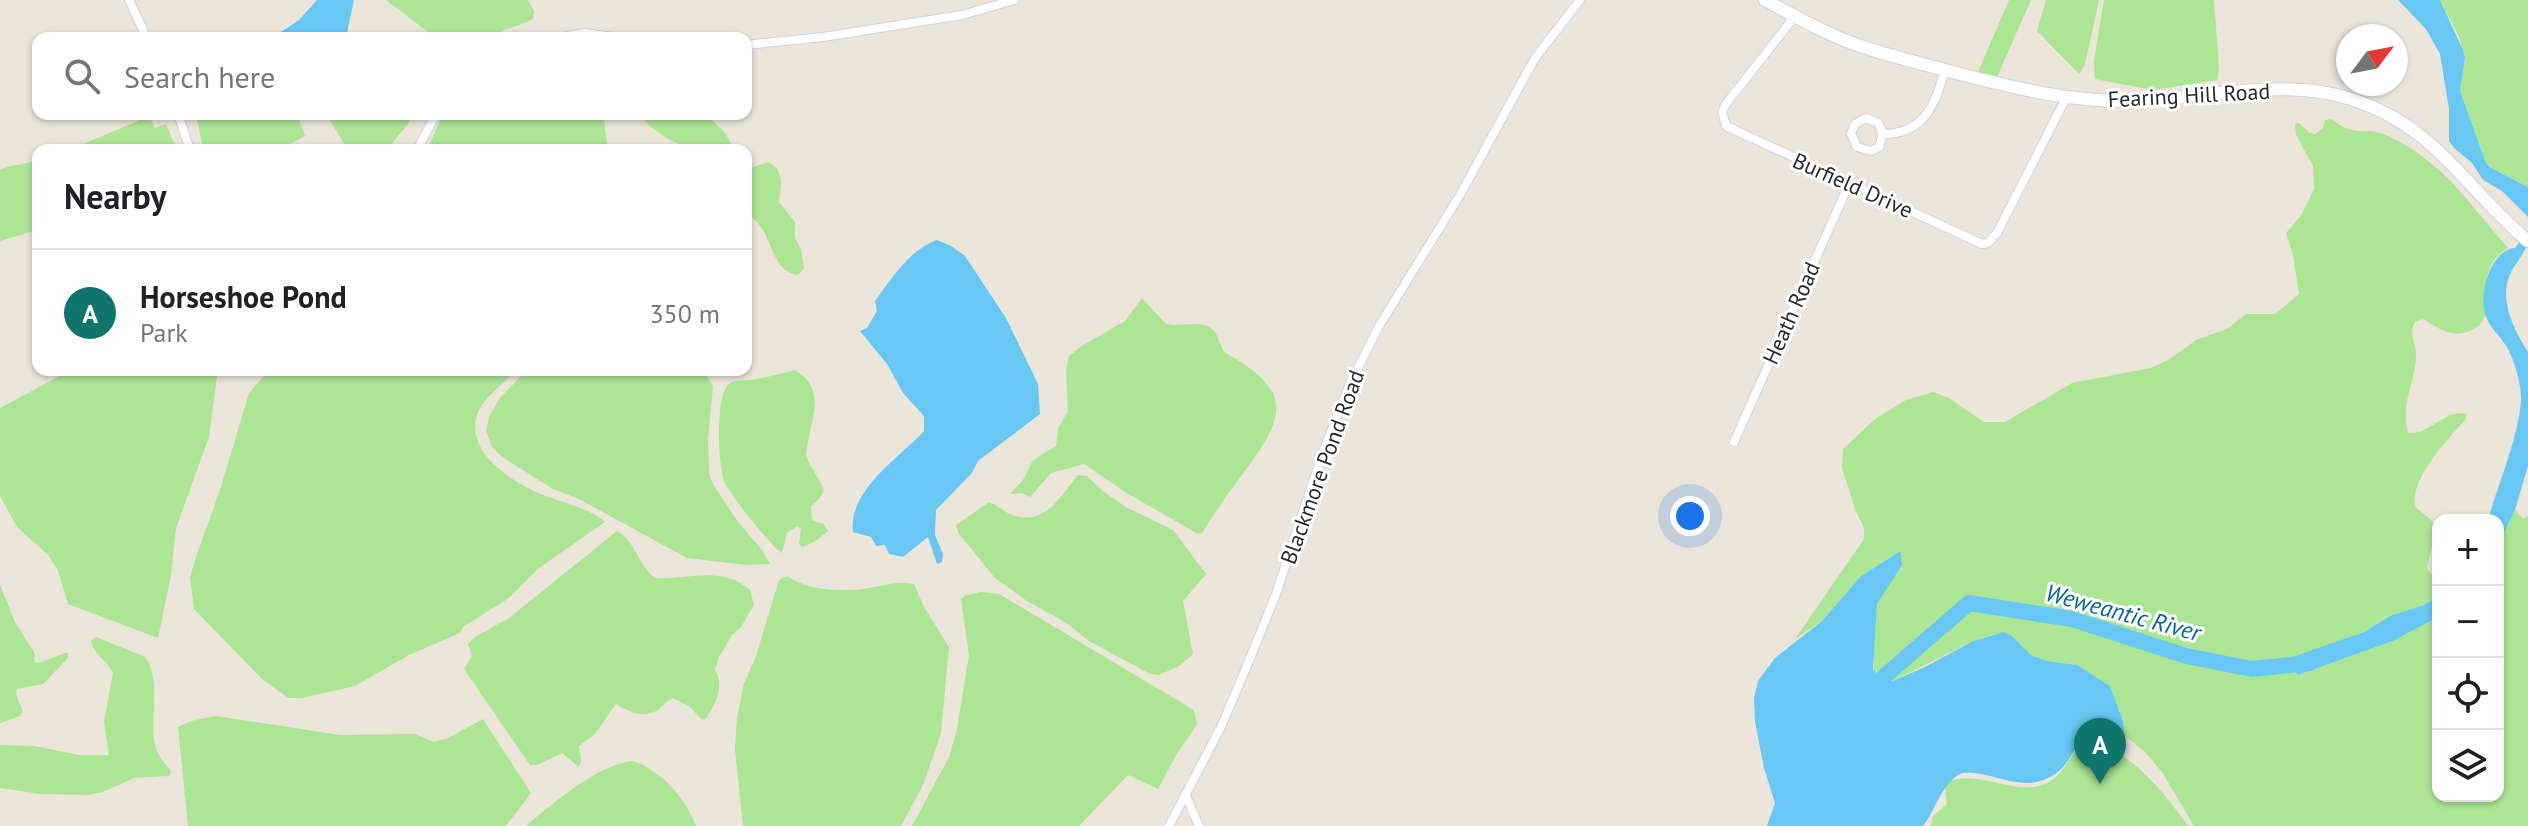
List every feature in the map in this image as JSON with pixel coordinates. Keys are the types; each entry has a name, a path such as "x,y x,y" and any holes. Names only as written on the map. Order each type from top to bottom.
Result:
{"main road":[{"name":"Fearing Hill Road","path":"1765,0 1861,47 2066,98 2146,101 2282,90 2350,98 2411,127 2444,154 2523,237"}],"street":[{"path":"129,0 144,32"},
{"path":"752,44 823,37 962,15 1014,0"},
{"name":"Blackmore Pond Road","path":"1169,826 1221,727 1255,648 1350,384 1379,326 1460,195 1529,69 1580,0"},
{"name":"Burfield Drive","path":"1795,16 1726,104 1722,119 1732,130 1976,242 1988,243 1997,233 2066,98"},
{"path":"1883,134 1904,132 1921,121 1933,105 1945,70"},
{"path":"1866,118 1878,123 1883,134 1879,147 1866,151 1857,147 1851,134 1855,124 1866,118"},
{"path":"180,120 188,144"},
{"path":"420,144 433,120"},
{"name":"Heath Road","path":"1734,442 1849,184"},
{"path":"1186,796 1199,826"}],"green space":[{"path":"386,0 528,0 534,11 533,19 500,32 428,32"},
{"path":"2009,0 2031,0 1997,77 1978,72"},
{"path":"2046,0 2099,0 2085,64 2079,74 2037,31"},
{"path":"2104,0 2214,0 2219,68 2217,80 2153,90 2095,79 2094,61"},
{"path":"2440,0 2528,0 2528,187 2486,163 2460,91 2465,58 2459,37"},
{"path":"2331,119 2347,129 2380,133 2408,146 2454,185 2508,248 2498,255 2489,270 2485,315 2478,326 2466,332 2453,333 2423,319 2415,322 2412,331 2416,354 2406,411 2408,433 2416,433 2452,415 2467,414 2431,460 2415,496 2415,507 2432,522 2432,545 2427,568 2432,575 2432,600 2390,616 2364,632 2318,649 2298,675 2393,641 2432,620 2432,802 2504,802 2504,533 2515,510 2523,519 2528,516 2528,826 2194,826 2162,772 2145,752 2125,736 2110,686 2077,665 2047,661 2031,655 2012,636 1995,634 1973,641 1893,681 1882,682 1874,672 1877,607 1883,592 1902,565 1899,551 1861,576 1822,621 1795,639 1864,539 1864,527 1842,468 1843,449 1875,419 1906,400 1933,392 1949,398 1984,422 2005,422 2072,383 2151,368 2196,340 2227,329 2246,314 2275,314 2299,294 2286,233 2302,214 2314,189 2313,166 2296,135 2295,124 2299,123 2315,134 2323,128 2325,120"},
{"path":"140,120 151,120 155,128 166,124 174,144 83,144"},
{"path":"197,120 299,120 305,136 290,144 202,144"},
{"path":"330,120 410,120 391,144 344,144"},
{"path":"440,120 604,120 607,144 430,144"},
{"path":"644,120 712,120 731,144 678,144"},
{"path":"32,161 32,232 0,241 0,170"},
{"path":"768,162 777,169 781,184 779,202 795,222 795,238 801,249 804,268 798,275 790,273 778,262 760,226 752,218 752,168"},
{"path":"1142,298 1166,324 1209,327 1225,352 1265,382 1273,395 1276,408 1268,437 1202,533 1198,534 1125,492 1084,464 1051,473 1030,497 1022,493 1010,494 1023,480 1033,460 1056,446 1058,429 1068,411 1066,372 1069,356 1125,321"},
{"path":"795,370 806,378 814,398 806,456 824,490 811,506 812,520 824,524 828,531 802,547 799,543 801,529 797,526 787,533 782,553 751,520 724,481 719,446 720,415 721,402 730,383"},
{"path":"60,376 217,376 209,437 176,528 171,575 158,638 68,604 58,571 49,556 17,527 0,496 0,408"},
{"path":"264,376 510,376 478,412 475,427 485,454 522,485 586,510 605,522 539,568 509,598 463,627 460,633 409,655 355,686 302,698 288,698 262,679 194,609 190,577 249,393"},
{"path":"521,376 707,376 713,386 708,439 709,473 738,522 770,564 747,565 687,558 579,499 553,489 502,457 492,447 486,431 489,417 499,399"},
{"path":"1078,475 1087,476 1126,507 1173,530 1206,574 1183,601 1193,654 1179,666 1159,675 1150,674 1089,641 1065,622 1027,601 995,578 959,534 956,525 989,502 1024,518 1043,513"},
{"path":"617,531 629,541 655,578 704,575 728,578 750,590 754,605 719,657 715,670 719,682 718,694 706,718 702,720 690,707 673,698 656,711 646,714 631,712 616,704 594,735 579,746 579,767 562,753 537,765 530,765 464,669 472,656 468,644 509,618"},
{"path":"787,576 813,587 834,590 914,584 924,607 949,647 941,733 923,785 901,826 743,826 735,749 737,718 744,684 756,656 779,580"},
{"path":"0,585 15,622 35,654 34,662 65,653 68,653 68,658 43,684 17,689 16,695 23,711 20,716 0,723"},
{"path":"981,592 999,594 1194,710 1197,725 1177,753 1158,789 1128,775 1079,826 912,826 949,757 957,729 969,655 961,599"},
{"path":"96,637 145,657 150,666 154,689 154,740 158,754 171,773 168,776 134,778 103,792 87,795 41,794 0,788 0,745 35,746 79,755 109,755 104,722 113,673 92,645 91,640"},
{"path":"216,716 340,735 414,734 434,742 483,719 531,793 506,826 188,826 178,727"},
{"path":"2084,742 2115,751 2130,761 2156,786 2188,826 1931,826 1933,816 1947,804 1945,788 1949,781 1961,778 2016,786 2041,786 2057,776"},
{"path":"633,761 663,778 686,806 696,826 526,826 591,777 605,769"}],"water":[{"path":"317,0 354,0 347,32 281,32 299,20"},
{"path":"2398,0 2440,0 2463,50 2465,58 2460,91 2486,163 2528,187 2528,217 2502,191 2483,180 2472,163 2449,141 2449,109 2440,54 2426,29"},
{"path":"2528,232 2524,251 2509,277 2506,299 2512,321 2528,352 2528,466 2515,510 2504,533 2504,514 2490,514 2516,432 2521,396 2513,361 2506,345 2487,319 2484,300 2492,266 2498,257 2515,248"},
{"path":"937,240 965,256 1006,318 1038,384 1040,414 978,461 972,473 936,510 935,535 943,554 942,562 937,564 928,537 903,557 889,554 885,545 876,546 871,537 853,532 858,502 867,489 924,431 924,416 903,393 887,364 860,331 867,328 877,311 875,301 902,266 918,251"},
{"path":"1900,551 1902,565 1877,604 1873,669 1882,682 1893,681 1925,667 1973,641 2004,632 2031,655 2047,661 2077,665 2110,686 2125,736 2101,729 2088,733 2060,770 2036,782 2017,782 1973,773 1958,775 1947,786 1923,826 1767,826 1775,803 1755,721 1754,698 1758,681 1775,658 1822,621 1861,576"},
{"path":"2432,600 2432,620 2393,641 2298,675 2287,659 2364,632 2390,616"}],"waterway":[{"name":"Weweantic River","path":"1864,694 1969,603 2072,619 2186,656 2252,669 2310,663"}],"place":[{"name":"Horseshoe Pond","path":"2100,784"}]}
